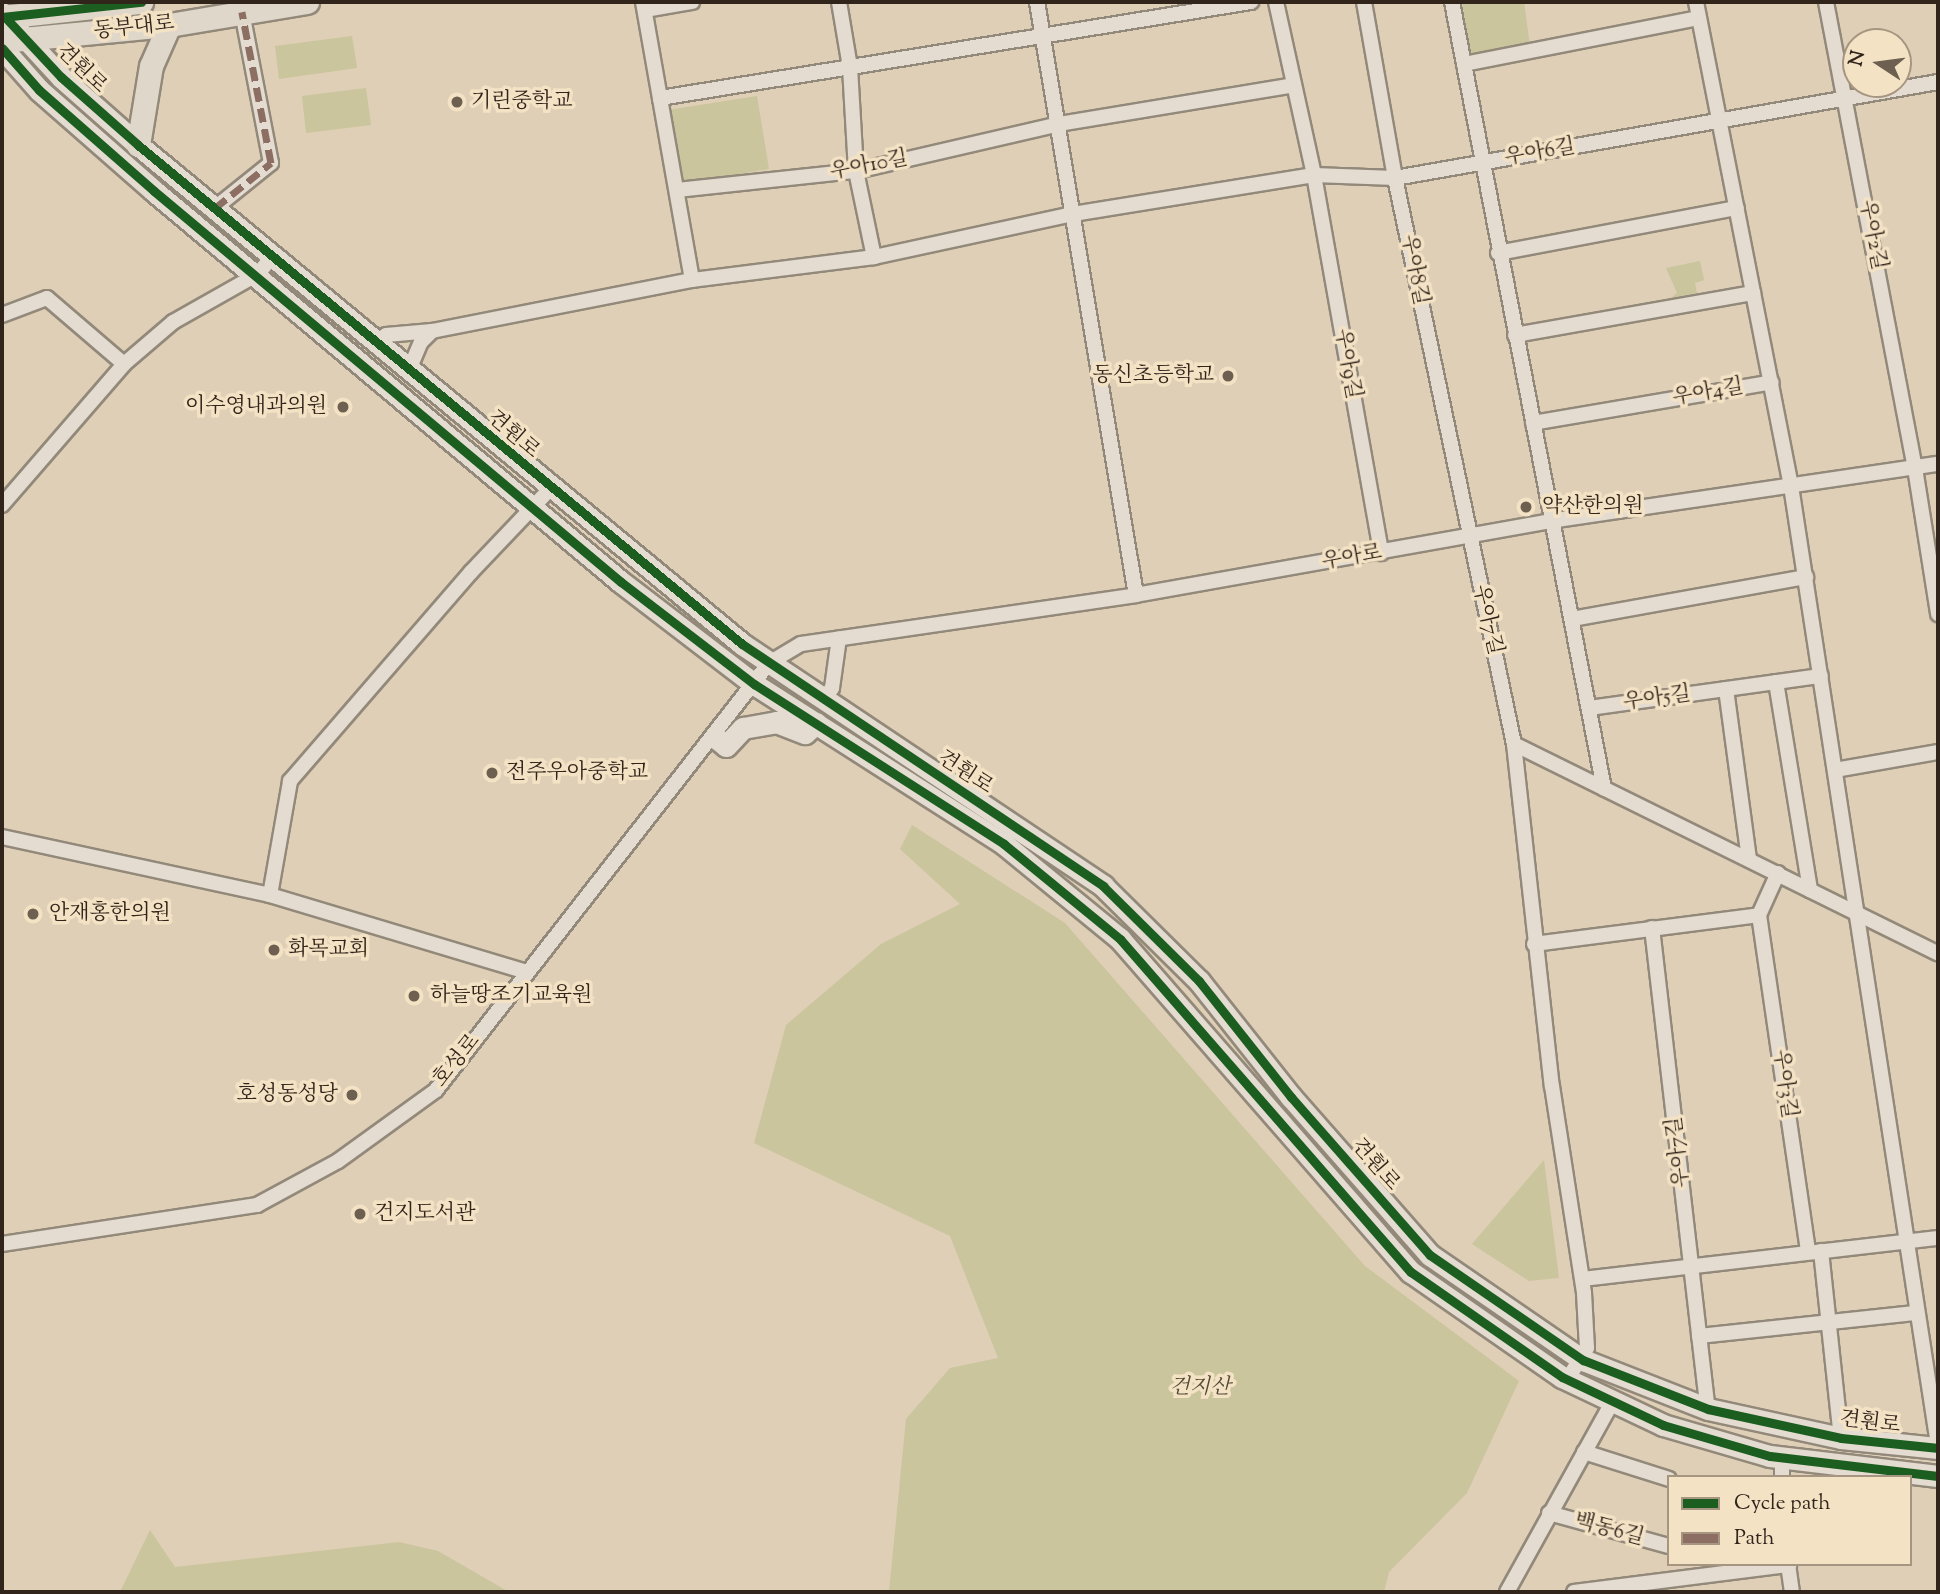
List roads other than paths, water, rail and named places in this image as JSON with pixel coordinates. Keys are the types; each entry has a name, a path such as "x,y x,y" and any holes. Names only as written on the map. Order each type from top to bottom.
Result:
{"main road":[{"name":"동부대로","path":"2,41 169,25 307,2"},
{"name":"동부대로","path":"3,16 131,3"},
{"path":"138,145 151,66 169,25"}],"street":[{"path":"692,2 644,6 692,280"},
{"path":"839,2 850,66 856,171 874,257"},
{"path":"1037,2 1136,595"},
{"path":"660,98 1251,2"},
{"name":"우아9길","path":"1276,2 1314,176 1381,553"},
{"name":"우아8길","path":"1364,2 1395,178 1468,538"},
{"name":"우아6길","path":"1452,2 1480,163 1533,423 1550,521"},
{"name":"우아4길","path":"1696,2 1791,486"},
{"name":"우아2길","path":"1826,2 1842,77"},
{"path":"215,208 271,163 242,12"},
{"name":"견훤로","path":"3,16 61,78 138,145 550,489 769,663 1103,886 1199,981 1291,1097 1430,1255 1583,1360 1708,1409 1841,1438 1938,1446"},
{"path":"1464,64 1699,18"},
{"path":"2,48 39,90 533,508 754,684 1004,844 1120,939 1411,1272 1568,1379 1663,1425 1782,1467 1938,1476"},
{"path":"1912,86 1938,82"},
{"name":"우아10길","path":"677,190 856,171 1059,124 1294,85"},
{"path":"1719,121 1842,97"},
{"name":"우아2길","path":"1846,98 1915,468 1938,614"},
{"name":"우아6길","path":"1480,163 1719,121"},
{"path":"375,344 386,335 432,331 692,280 874,257 1073,214 1189,194 1314,176 1395,178 1480,163"},
{"path":"1498,253 1737,208"},
{"path":"2,505 124,364 173,322 258,274 272,257"},
{"path":"1515,335 1754,293"},
{"path":"2,315 47,298 124,364"},
{"path":"409,370 421,342 432,331"},
{"name":"우아4길","path":"1533,423 1772,382"},
{"name":"우아로","path":"769,663 801,644 1136,595 1468,538 1550,521 1938,464"},
{"path":"1791,486 1909,1241 1915,1313 1938,1446"},
{"path":"270,895 290,781 471,572 550,489"},
{"path":"1550,521 1572,619 1604,788"},
{"name":"우아7길","path":"1468,538 1514,744 1534,944 1583,1279 1587,1348 1583,1360"},
{"path":"1572,619 1806,577"},
{"path":"823,699 832,688 839,638"},
{"name":"호성로","path":"2,1244 257,1205 338,1161 436,1090 715,737 769,663"},
{"path":"1749,859 1726,689 1821,676"},
{"path":"1776,682 1810,890"},
{"name":"우아5길","path":"1589,708 1726,689"},
{"path":"715,737 726,746 743,728 776,722 805,733 816,723"},
{"path":"1514,744 1938,954"},
{"path":"1835,770 1938,752"},
{"path":"2,837 270,895 527,972"},
{"path":"1534,944 1759,915 1778,873"},
{"name":"우아3길","path":"1759,915 1827,1322 1841,1438"},
{"name":"우아7길","path":"1652,928 1708,1409"},
{"path":"1583,1279 1938,1237"},
{"path":"1699,1336 1915,1313"},
{"path":"1568,1379 1583,1360"},
{"path":"1507,1592 1613,1401"},
{"path":"1584,1452 1667,1478"},
{"name":"백동6길","path":"1549,1513 1667,1545"},
{"path":"1574,1592 1623,1588 1680,1571 1771,1566"},
{"path":"1789,1566 1792,1592"}],"place":[{"name":"기린중학교","path":"457,102"},
{"name":"동신초등학교","path":"1228,376"},
{"name":"이수영내과의원","path":"343,407"},
{"name":"약산한의원","path":"1526,507"},
{"name":"전주우아중학교","path":"492,773"},
{"name":"안재홍한의원","path":"33,914"},
{"name":"화목교회","path":"274,950"},
{"name":"하늘땅조기교육원","path":"414,996"},
{"name":"호성동성당","path":"352,1095"},
{"name":"건지도서관","path":"360,1214"}],"park label":[{"name":"건지산","path":"1200,1388"}]}
